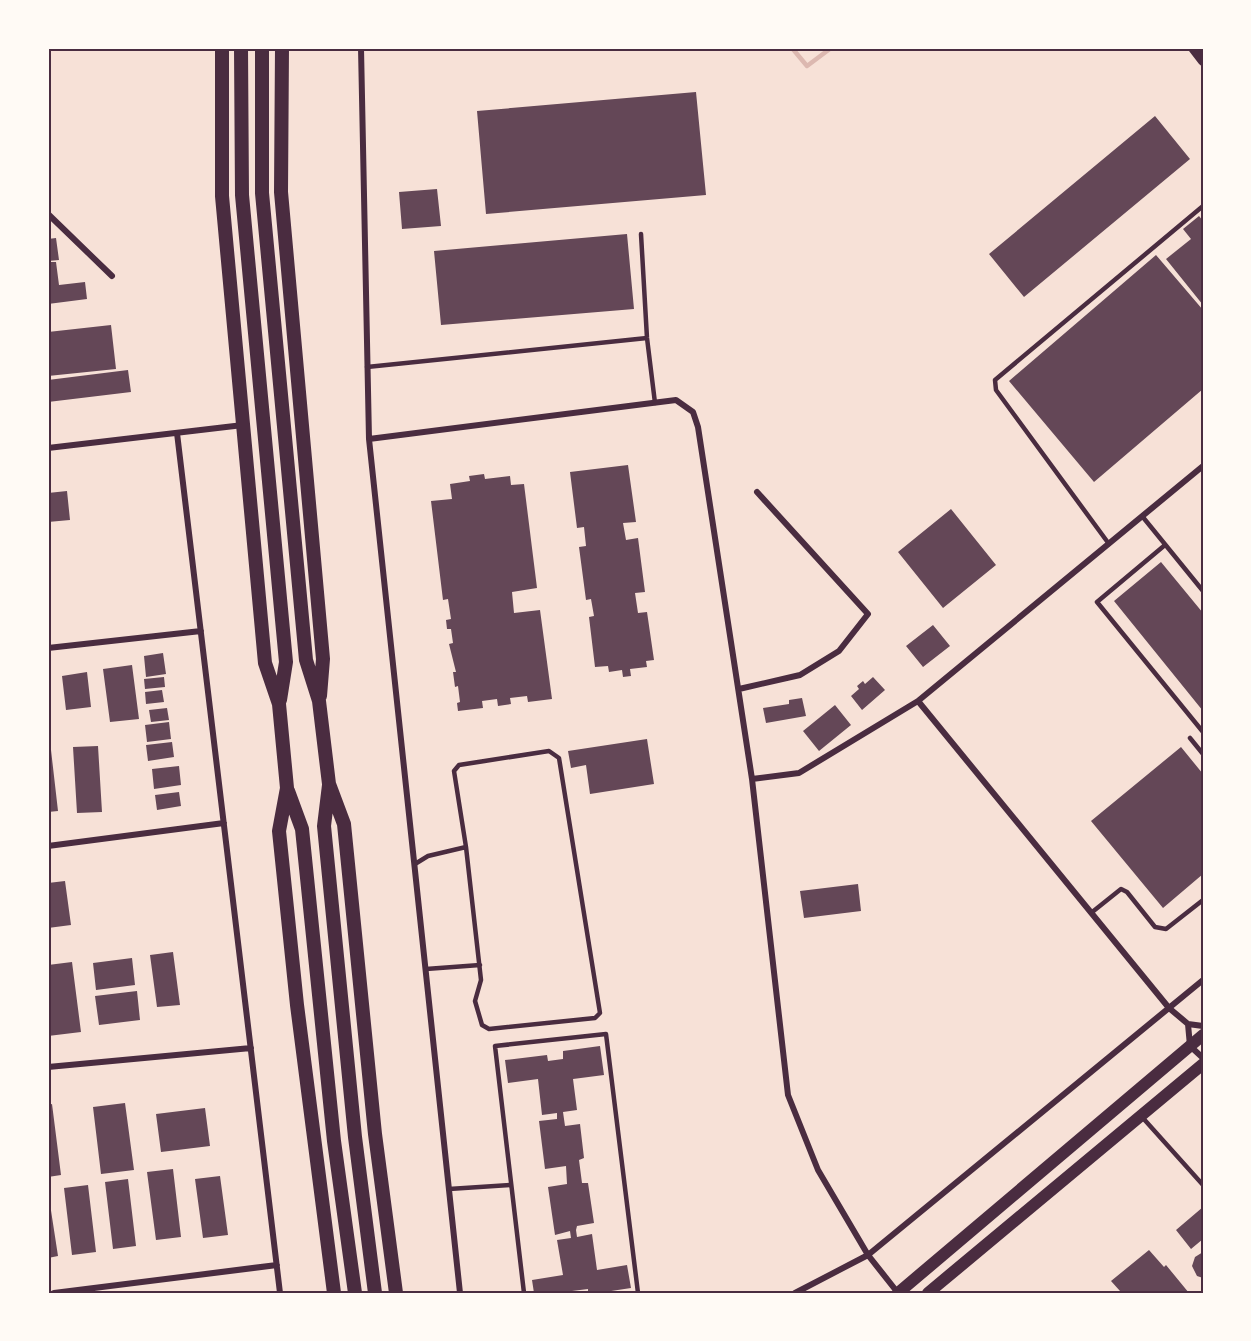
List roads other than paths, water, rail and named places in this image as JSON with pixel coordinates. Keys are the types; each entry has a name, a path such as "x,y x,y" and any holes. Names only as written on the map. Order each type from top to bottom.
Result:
{"main road":[{"path":"222,48 222,196 266,663 279,704 287,788 302,829 334,1141 355,1293"},
{"path":"242,48 242,195 286,662 279,704"},
{"path":"262,48 262,194 306,660 319,701 329,784 324,826 355,1137 375,1293"},
{"path":"282,48 281,192 323,659 319,701"},
{"path":"329,784 344,824 375,1134 396,1293"},
{"path":"287,788 279,831 298,1017 334,1293"},
{"path":"898,1293 1203,1035"},
{"path":"928,1293 1203,1064"}],"street":[{"path":"361,48 369,439 460,1293"},
{"path":"1193,48 1203,61"},
{"path":"48,214 112,276"},
{"path":"369,439 676,400 693,412 698,427 752,779 788,1095 818,1170 868,1255 898,1293"},
{"path":"48,448 243,425"},
{"path":"177,433 280,1293"},
{"path":"752,779 799,773 918,701 1203,466"},
{"path":"739,689 800,675 839,651 868,614 758,492"},
{"path":"48,648 201,632"},
{"path":"918,701 1168,1008 1188,1024 1203,1026"},
{"path":"48,846 224,823"},
{"path":"795,1293 868,1255 1203,980"},
{"path":"1188,1024 1190,1046 1203,1058"},
{"path":"48,1067 251,1048"},
{"path":"54,1293 277,1265"}],"lane":[{"path":"1109,544 996,390 995,380 1203,206"},
{"path":"640,234 647,338 655,403"},
{"path":"367,367 647,338"},
{"path":"1142,516 1203,591"},
{"path":"1165,545 1097,602 1203,732"},
{"path":"1190,738 1203,754"},
{"path":"549,750 559,759 600,1013 595,1018 489,1029 482,1025 475,1001 482,980 466,847 454,771 459,765 549,750"},
{"path":"415,864 428,856 466,847"},
{"path":"1091,913 1121,889 1127,892 1155,927 1166,929 1203,900"},
{"path":"426,969 480,965"},
{"path":"524,1293 495,1046 606,1034 638,1293"},
{"path":"1140,1115 1203,1185"},
{"path":"449,1189 511,1185"}],"waterway":[{"path":"792,48 807,66 831,48"}]}
